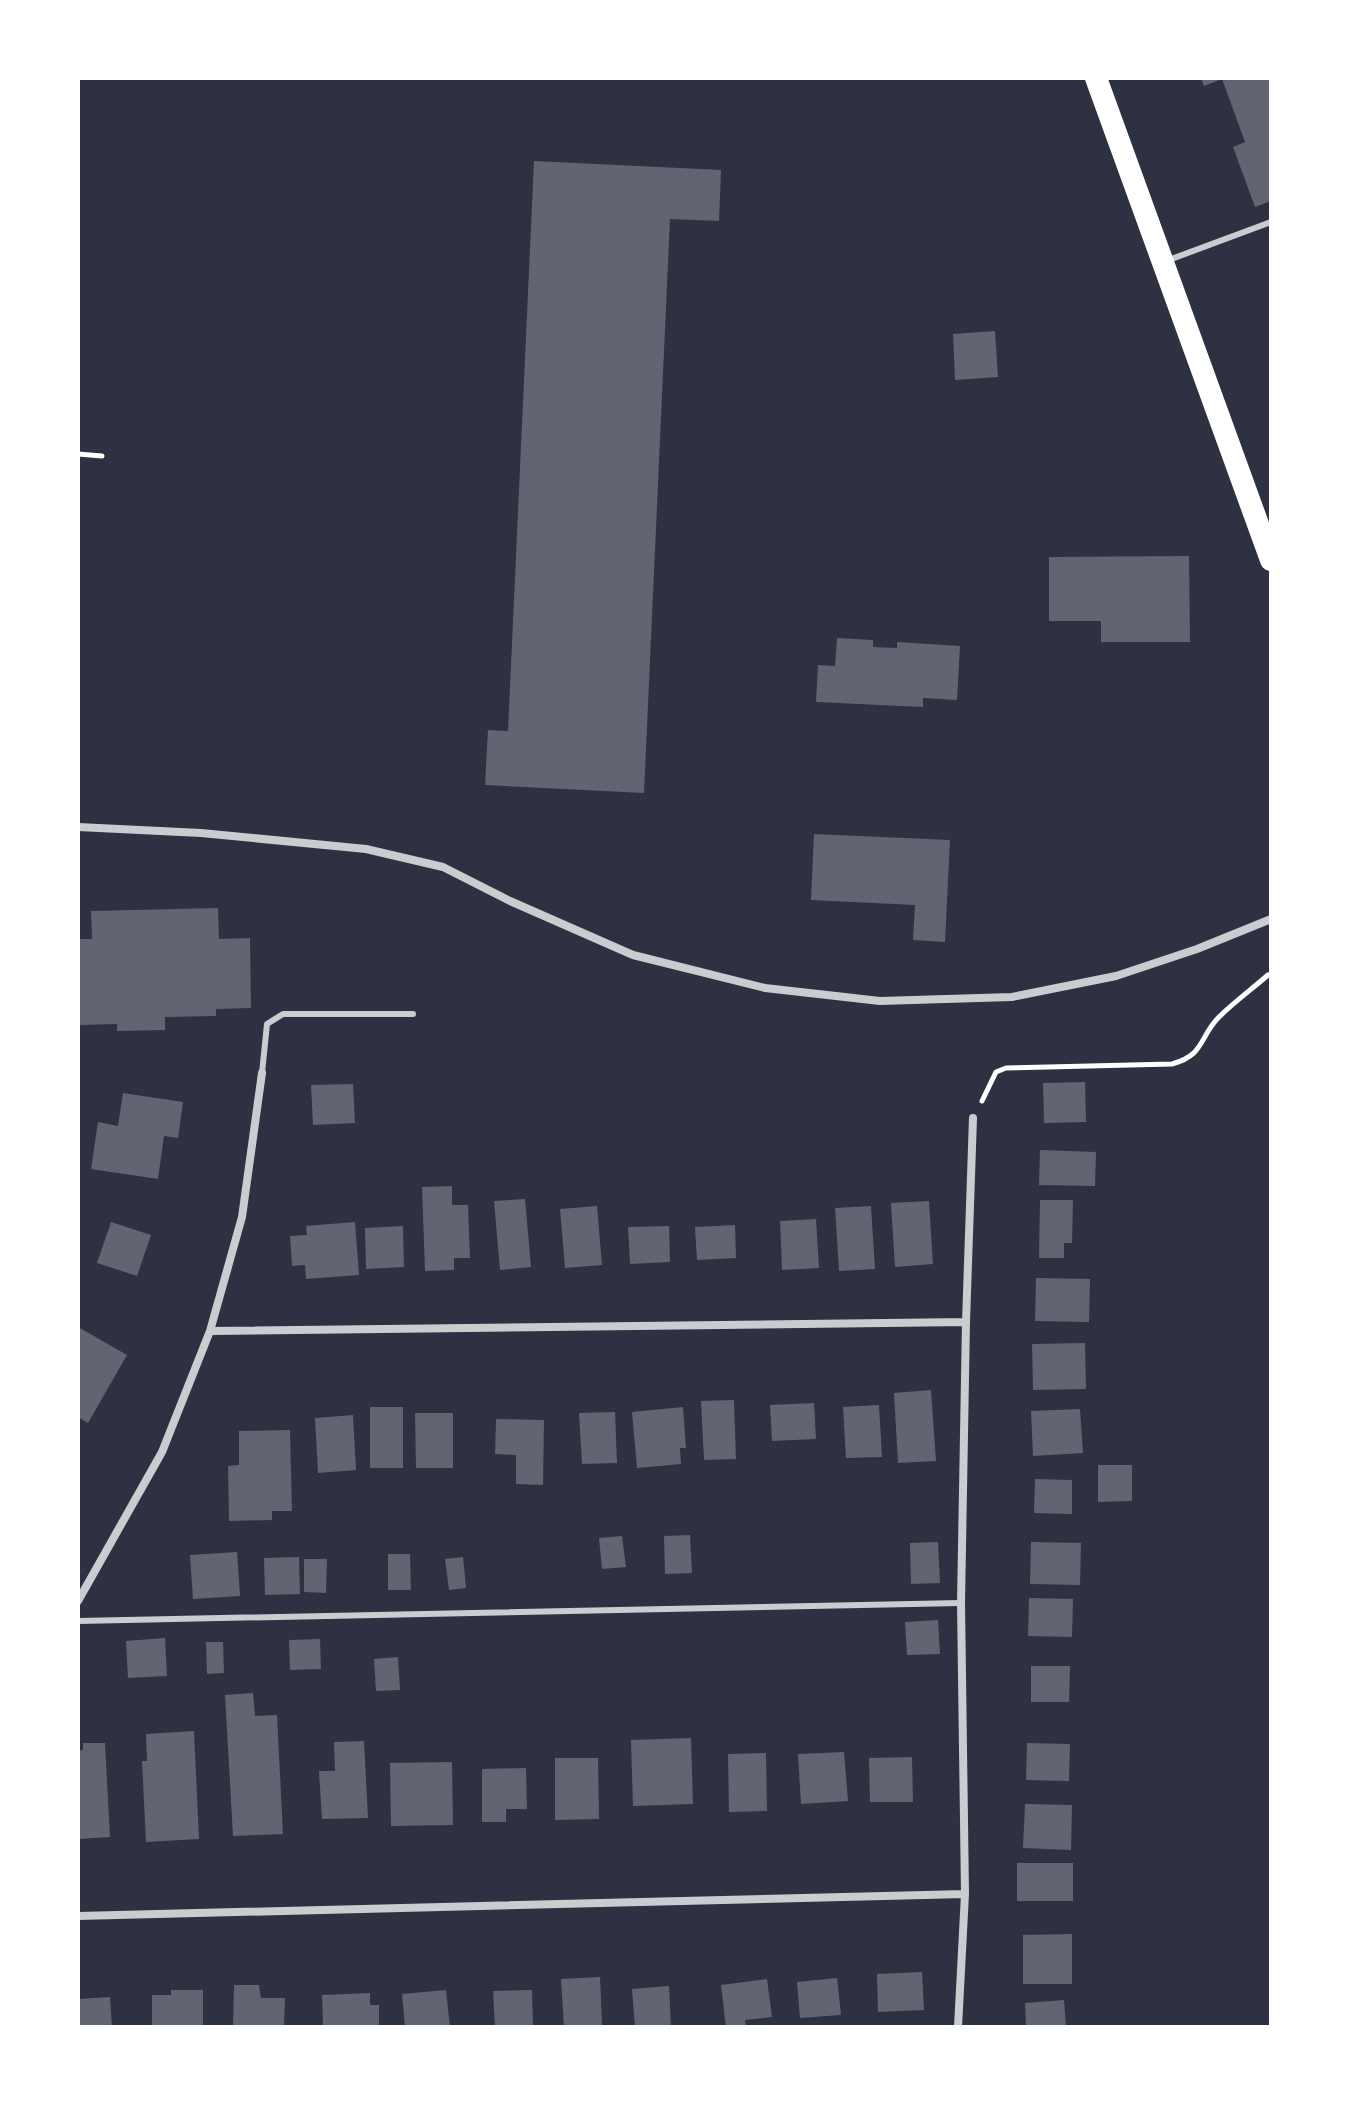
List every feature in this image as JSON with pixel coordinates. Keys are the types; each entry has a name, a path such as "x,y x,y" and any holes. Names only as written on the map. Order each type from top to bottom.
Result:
{"highway":[{"path":"1096,78 1271,560"}],"street":[{"path":"78,827 201,833 366,849 443,867 510,901 633,955 765,988 880,1001 1012,997 1116,976 1197,949 1271,919"},
{"path":"78,1601 162,1452 210,1331 242,1217 262,1073"},
{"path":"958,2027 965,1894 961,1603 973,1118"},
{"path":"210,1331 966,1322"},
{"path":"78,1916 965,1894"}],"lane":[{"path":"1163,263 1271,222"},
{"path":"262,1073 267,1024 283,1014 413,1014"},
{"path":"78,1621 961,1603"}],"path":[{"path":"78,454 102,456"},
{"path":"973,1118 996,1072 1006,1068 1172,1064 1187,1060 1197,1052 1217,1019 1268,975"}],"building":[{"path":"1201,78 1271,78 1271,201 1255,207 1233,147 1245,142 1222,79 1204,86"},
{"path":"534,161 721,170 719,221 670,219 644,793 485,785 488,730 508,731"},
{"path":"995,331 998,377 955,380 953,334"},
{"path":"1189,556 1190,642 1101,642 1101,621 1049,621 1049,557"},
{"path":"837,638 873,640 873,647 897,648 897,642 960,646 957,700 923,698 923,707 816,702 818,665 835,666"},
{"path":"814,834 950,840 945,942 913,940 915,905 811,900"},
{"path":"218,908 219,939 250,938 251,1008 216,1009 216,1016 165,1017 165,1030 117,1031 117,1024 78,1025 78,939 92,939 91,911"},
{"path":"1085,1082 1086,1122 1044,1123 1043,1083"},
{"path":"353,1084 355,1123 313,1125 311,1085"},
{"path":"123,1093 183,1102 178,1138 164,1136 158,1179 91,1169 98,1122 118,1126"},
{"path":"1040,1150 1096,1152 1095,1186 1039,1185"},
{"path":"452,1186 452,1205 468,1205 470,1258 454,1258 454,1270 425,1271 422,1187"},
{"path":"525,1199 531,1267 500,1270 494,1201"},
{"path":"1040,1200 1073,1200 1072,1243 1064,1243 1064,1258 1039,1258"},
{"path":"929,1201 933,1264 895,1267 891,1203"},
{"path":"597,1206 602,1265 565,1268 560,1209"},
{"path":"871,1206 875,1269 839,1271 835,1208"},
{"path":"816,1219 819,1268 782,1270 780,1221"},
{"path":"111,1222 151,1235 137,1276 97,1263"},
{"path":"355,1222 359,1275 306,1279 305,1265 292,1266 290,1236 307,1235 306,1226"},
{"path":"735,1225 736,1258 697,1260 695,1227"},
{"path":"403,1226 404,1267 366,1269 365,1228"},
{"path":"669,1226 670,1262 630,1264 628,1227"},
{"path":"1036,1278 1090,1279 1089,1322 1035,1321"},
{"path":"78,1327 127,1355 88,1423 78,1417"},
{"path":"1085,1343 1086,1389 1033,1390 1032,1344"},
{"path":"931,1390 936,1461 898,1463 894,1393"},
{"path":"734,1400 736,1459 704,1460 701,1401"},
{"path":"814,1403 816,1439 772,1441 770,1405"},
{"path":"879,1405 882,1457 846,1458 843,1407"},
{"path":"370,1407 403,1407 403,1468 370,1468"},
{"path":"683,1407 686,1448 680,1448 681,1464 637,1468 632,1412"},
{"path":"1080,1409 1083,1453 1033,1456 1031,1411"},
{"path":"615,1412 617,1463 582,1464 579,1413"},
{"path":"415,1413 453,1413 453,1468 416,1468"},
{"path":"353,1415 356,1470 318,1473 315,1418"},
{"path":"496,1419 544,1420 543,1485 516,1484 516,1455 495,1454"},
{"path":"290,1430 292,1511 272,1511 272,1520 229,1521 228,1466 239,1465 239,1431"},
{"path":"1098,1465 1132,1465 1132,1501 1098,1502"},
{"path":"1035,1479 1072,1480 1072,1514 1034,1513"},
{"path":"690,1535 692,1573 665,1574 664,1536"},
{"path":"622,1536 626,1567 602,1569 599,1538"},
{"path":"938,1542 940,1583 911,1584 910,1543"},
{"path":"1031,1542 1081,1543 1080,1585 1030,1584"},
{"path":"237,1552 240,1596 193,1599 190,1555"},
{"path":"388,1554 410,1554 411,1590 388,1590"},
{"path":"299,1557 300,1594 265,1595 264,1558"},
{"path":"463,1557 466,1588 449,1590 445,1559"},
{"path":"304,1559 327,1559 326,1593 304,1592"},
{"path":"1029,1598 1073,1599 1072,1637 1028,1636"},
{"path":"938,1620 940,1654 907,1655 905,1622"},
{"path":"165,1638 167,1676 128,1678 126,1641"},
{"path":"320,1639 321,1669 290,1670 289,1640"},
{"path":"206,1642 223,1642 224,1673 207,1674"},
{"path":"398,1657 400,1690 376,1691 374,1659"},
{"path":"1031,1666 1070,1666 1069,1702 1031,1702"},
{"path":"253,1693 255,1716 277,1715 283,1834 233,1836 225,1695"},
{"path":"194,1731 199,1839 146,1842 142,1761 147,1761 146,1734"},
{"path":"691,1738 693,1804 633,1806 631,1740"},
{"path":"364,1741 368,1818 322,1819 319,1771 335,1771 334,1742"},
{"path":"83,1743 105,1743 110,1837 78,1839 78,1751 83,1750"},
{"path":"1027,1743 1070,1744 1069,1781 1026,1780"},
{"path":"844,1752 848,1801 801,1804 798,1754"},
{"path":"766,1753 767,1811 729,1812 728,1754"},
{"path":"912,1757 913,1802 870,1802 869,1758"},
{"path":"555,1758 598,1758 599,1819 555,1820"},
{"path":"452,1762 453,1825 391,1826 390,1763"},
{"path":"526,1768 527,1809 506,1809 506,1822 482,1822 482,1769"},
{"path":"1025,1804 1072,1805 1071,1850 1023,1848"},
{"path":"1017,1863 1073,1863 1073,1901 1017,1901"},
{"path":"1072,1934 1072,1984 1023,1984 1023,1935"},
{"path":"922,1972 924,2010 878,2012 877,1974"},
{"path":"600,1977 602,2025 564,2027 561,1979"},
{"path":"837,1978 841,2015 800,2018 797,1982"},
{"path":"767,1979 772,2017 745,2020 746,2026 726,2027 721,1985"},
{"path":"234,1985 259,1985 261,1998 285,1998 284,2027 233,2027"},
{"path":"669,1986 671,2027 635,2027 632,1989"},
{"path":"171,1990 203,1990 203,2027 152,2027 152,1995 171,1995"},
{"path":"446,1990 450,2027 405,2027 402,1994"},
{"path":"532,1990 533,2027 495,2027 493,1991"},
{"path":"370,1993 370,2005 379,2005 379,2027 323,2027 322,1995"},
{"path":"110,1997 112,2027 78,2027 78,1999"},
{"path":"1064,2000 1066,2027 1026,2027 1025,2003"}]}
